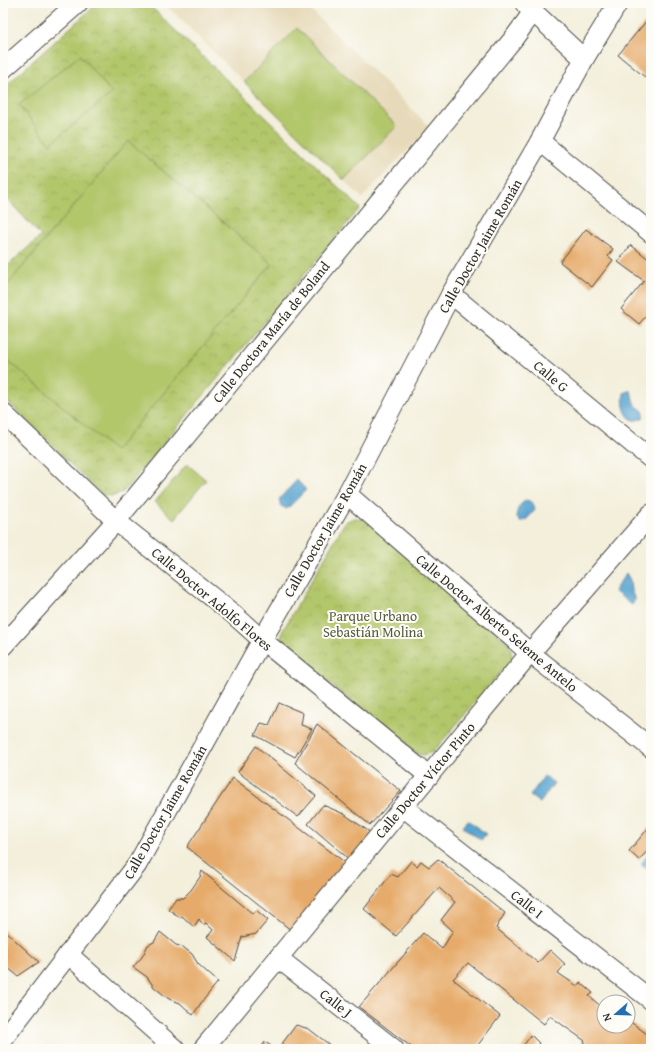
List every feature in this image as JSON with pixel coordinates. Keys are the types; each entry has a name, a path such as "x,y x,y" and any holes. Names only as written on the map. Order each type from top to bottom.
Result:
{"street":[{"path":"3,69 78,3"},
{"name":"Calle Doctor Jaime Román","path":"3,1039 137,864 262,640 347,494 451,294 540,141 584,59 618,3"},
{"path":"528,8 584,59"},
{"name":"Calle Doctora María de Boland","path":"3,646 116,521 514,38 528,8"},
{"path":"540,141 651,233"},
{"name":"Calle G","path":"451,294 651,459"},
{"name":"Calle Doctor Adolfo Flores","path":"3,413 116,521 232,613 262,640 429,776"},
{"name":"Calle Doctor Alberto Seleme Antelo","path":"347,494 530,653 651,748"},
{"name":"Calle Doctor Víctor Pinto","path":"203,1049 530,653 651,514"},
{"name":"Calle I","path":"403,807 651,1000"},
{"path":"68,954 175,1049"},
{"name":"Calle J","path":"278,958 394,1049"}],"shaded area":[{"path":"164,3 316,3 310,9 430,127 362,198"}],"green space":[{"path":"98,3 147,3 360,208 123,492 113,496 102,495 3,397 3,270 41,236 3,194 3,88"},
{"path":"297,28 397,126 344,180 244,82"},
{"path":"80,55 112,93 50,144 19,105"},
{"path":"128,141 272,264 115,451 3,356 3,290"},
{"path":"187,464 206,480 174,519 155,502"},
{"name":"Parque Urbano Sebastián Molina","path":"354,518 364,519 507,642 511,650 512,659 433,752 423,755 416,754 285,647 281,642 282,632 345,522"}],"water":[{"path":"631,391 633,400 644,412 643,418 633,420 626,412 623,400 624,393"},
{"path":"297,480 306,490 287,509 281,506 279,499"},
{"path":"527,500 534,506 535,510 527,519 520,522 517,513 521,504"},
{"path":"626,573 630,580 631,590 635,600 632,605 614,591"},
{"path":"544,776 554,783 540,803 530,796"},
{"path":"468,820 486,834 481,840 463,827"},
{"path":"651,850 651,865 648,869 641,864"}],"building":[{"path":"648,19 651,22 651,82 618,55"},
{"path":"586,229 613,249 608,256 613,260 592,287 560,262"},
{"path":"631,245 651,261 651,318 647,315 639,324 621,309 644,281 618,262"},
{"path":"279,703 303,713 301,725 312,729 295,757 255,735 261,723 269,725"},
{"path":"317,724 401,791 370,825 295,763"},
{"path":"256,746 316,796 298,817 238,772"},
{"path":"233,778 347,864 292,931 187,847"},
{"path":"323,805 344,814 374,835 350,860 308,824"},
{"path":"651,825 651,847 639,860 629,851"},
{"path":"438,859 505,913 496,928 538,963 550,950 565,964 558,973 577,986 580,982 593,993 589,996 596,1002 596,1034 636,1034 636,1026 651,1037 651,1049 580,1049 585,1041 550,1016 544,1024 468,963 453,979 500,1016 475,1049 414,1049 359,1007 423,933 442,949 453,931 441,920 455,902 439,888 396,936 364,909 391,874 398,877 411,861 417,866 421,861 429,867"},
{"path":"202,871 253,914 256,910 268,920 256,934 242,937 235,961 207,937 213,930 206,923 203,925 199,919 194,927 182,916 181,918 168,909 176,898 183,898 191,890 200,877"},
{"path":"3,929 39,962 18,976 3,964"},
{"path":"160,932 176,945 183,947 192,954 198,964 218,982 193,1015 180,1003 169,999 154,987 147,977 133,967 142,957 148,945 154,942"},
{"path":"296,1025 309,1029 335,1049 278,1049"},
{"path":"531,1035 539,1043 535,1049 521,1049"},
{"path":"265,1042 276,1049 260,1049"}]}
